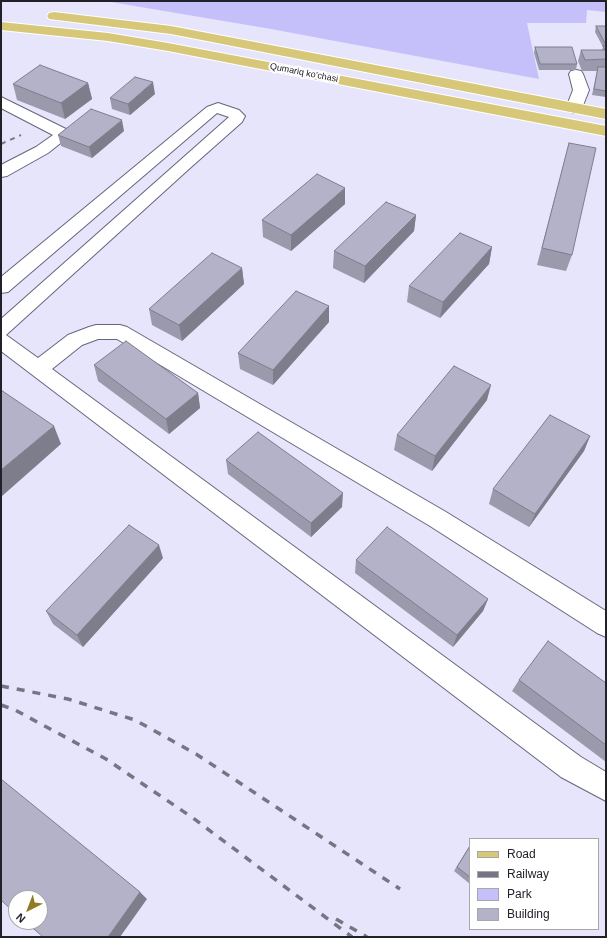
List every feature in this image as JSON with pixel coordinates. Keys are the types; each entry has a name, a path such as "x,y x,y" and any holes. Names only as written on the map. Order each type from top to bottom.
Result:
{"main road":[{"name":"Qumariq ko'chasi","path":"38,14 171,30 606,114"},
{"name":"Qumariq ko'chasi","path":"1,26 108,38 168,47 606,131"},
{"path":"545,119 549,103"}],"lane":[{"path":"574,108 581,90 576,74"},
{"path":"1,102 64,134 42,150 1,172"},
{"path":"1,287 212,110 218,108 224,109 234,113 237,116 236,119 184,164 1,330"},
{"path":"38,369 75,340 96,332 120,332 438,519 606,625"},
{"path":"1,341 571,767 606,787"}],"green space":[{"path":"105,1 606,1 606,12 587,10 586,23 527,23 539,79 271,29"}],"building":[{"path":"596,26 606,26 606,45"},
{"path":"603,46 606,46 606,59 585,60 581,50 605,50"},
{"path":"535,47 572,47 577,64 540,64"},
{"path":"40,65 88,83 61,103 13,84"},
{"path":"598,67 606,67 606,91 594,89"},
{"path":"135,77 153,82 128,104 110,98"},
{"path":"91,109 122,120 89,147 58,135"},
{"path":"569,143 596,148 572,255 542,248"},
{"path":"317,174 345,188 291,235 262,220"},
{"path":"386,202 416,215 365,266 334,251"},
{"path":"460,233 492,247 443,302 409,286"},
{"path":"212,253 242,268 179,325 149,309"},
{"path":"296,291 329,306 273,370 238,353"},
{"path":"126,341 198,393 166,419 94,365"},
{"path":"454,366 491,385 435,456 397,435"},
{"path":"1,390 54,426 1,470"},
{"path":"550,415 590,436 535,514 493,489"},
{"path":"258,432 343,493 311,523 226,460"},
{"path":"129,525 159,545 77,635 46,611"},
{"path":"387,527 488,599 457,635 356,560"},
{"path":"548,641 606,683 606,745 519,680"},
{"path":"1,779 140,892 108,937 43,937 35,930 48,930 48,890 8,890 8,907 1,900"},
{"path":"469,848 469,876 457,867"}],"railway":[{"path":"1,144 21,135"},
{"path":"1,686 68,699 135,720 196,754 400,889"},
{"path":"1,705 15,710 106,759 193,818 352,937"},
{"path":"336,919 367,937"}]}
